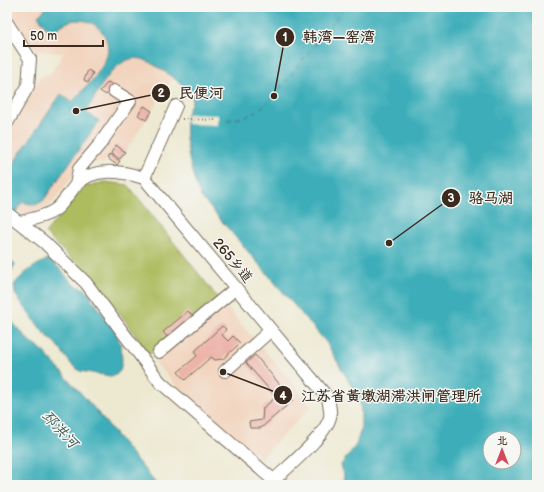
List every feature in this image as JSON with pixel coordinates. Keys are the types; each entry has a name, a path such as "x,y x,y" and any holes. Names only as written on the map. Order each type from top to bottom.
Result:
{"street":[{"path":"7,23 30,59 28,86 7,123"},
{"path":"76,185 79,169 100,144 130,101 114,91"},
{"path":"20,222 42,217 56,210 76,185 95,173 125,172 144,178 176,106"},
{"name":"265乡道","path":"144,178 328,398 330,415 327,426 276,482"},
{"path":"8,214 44,242 86,283 160,382 276,482"},
{"path":"158,352 236,288"},
{"path":"225,371 271,330"}],"path":[{"path":"171,118 216,120"}],"shaded area":[{"path":"8,7 98,7 178,70 125,152 116,146 104,163 84,162 52,203 35,213 22,214 7,203 7,138 40,77 51,73 63,53 37,51 8,13"},
{"path":"224,304 312,406 260,458 203,410 173,382 155,362"}],"green space":[{"path":"105,182 128,185 218,298 149,355 117,309 89,276 45,233 84,187"},
{"path":"32,479 40,479 52,485 22,485"}],"water":[{"path":"47,7 537,7 537,485 343,485 344,475 341,465 356,445 361,429 359,399 326,342 201,197 191,168 187,145 186,123 187,114 192,101 191,92 188,88 149,62 138,58 128,60 119,65 111,73 103,83 86,112 99,121 43,201 35,205 22,202 7,227 7,202 12,194 8,188 8,171 61,94 72,102 98,72 105,61 107,53 108,46 103,33 99,28 86,21 70,21 50,33 38,16"},
{"path":"7,258 15,264 7,279"},
{"path":"48,259 58,267 74,285 85,289 114,329 121,345 122,361 120,371 116,375 110,376 80,371 72,365 56,344 43,332 15,294 14,285 17,281 29,270"},
{"name":"邳洪河","path":"7,316 32,344 40,348 94,408 157,485 52,485 39,479 32,479 22,485 7,485"}],"pier":[{"path":"187,114 218,115 218,125 187,124"}],"building":[{"path":"88,70 93,73 88,83 84,80"},
{"path":"108,82 114,86 106,95 100,91"},
{"path":"144,106 152,111 146,120 138,115"},
{"path":"116,145 125,152 120,159 111,153"},
{"path":"110,154 120,161 117,165 107,158"},
{"path":"188,311 194,318 169,339 163,332"},
{"path":"222,326 226,329 222,335 228,341 233,336 240,343 223,359 215,360 211,357 185,380 178,372 197,356 194,352"},
{"path":"255,355 293,400 261,428 250,428 249,422 262,420 263,408 276,397 246,363"}],"ferry route":[{"path":"218,121 236,119 249,115 267,103 345,7"}],"place":[{"name":"韩湾—窑湾","path":"274,96"},
{"name":"民便河","path":"76,111"},
{"name":"骆马湖","path":"389,243"},
{"name":"江苏省黄墩湖滞洪闸管理所","path":"223,372"}]}
